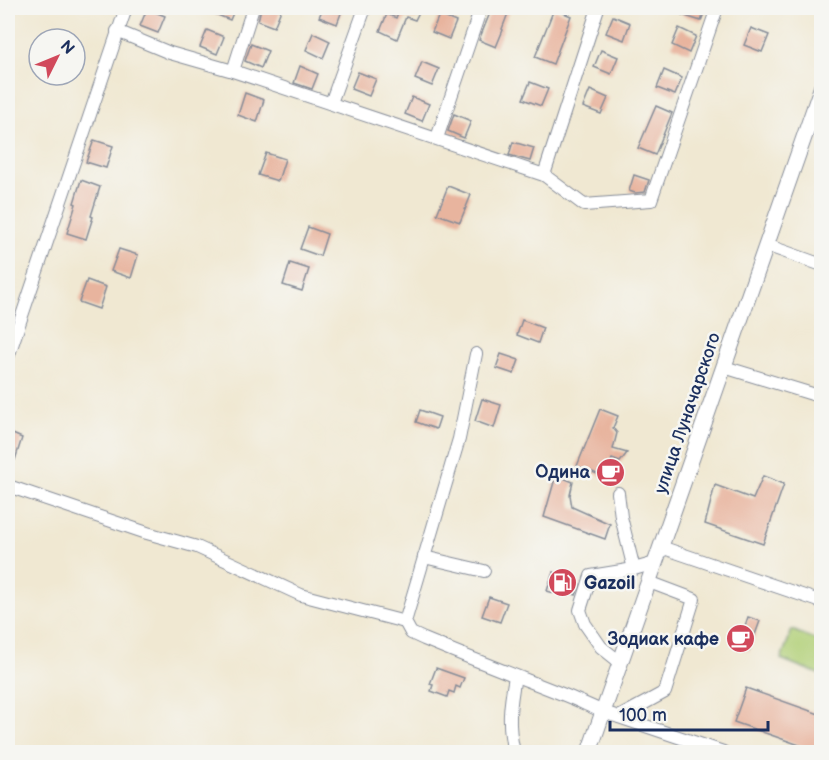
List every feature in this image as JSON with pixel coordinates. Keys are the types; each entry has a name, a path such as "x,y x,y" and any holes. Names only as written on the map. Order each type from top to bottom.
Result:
{"main road":[{"name":"улица Луначарского","path":"589,753 822,86"}],"street":[{"path":"8,357 126,8"},
{"path":"233,71 253,8"},
{"path":"331,103 365,8"},
{"path":"437,138 481,8"},
{"path":"544,175 598,8"},
{"path":"117,31 170,53 233,71 544,175 584,205 651,200 717,8"},
{"path":"766,245 822,265"},
{"path":"476,354 459,439 405,622 411,633 603,713 723,753"},
{"path":"724,367 822,397"},
{"path":"8,486 147,533 197,547 301,595 405,622"},
{"path":"618,493 621,517 634,569"},
{"path":"661,547 822,602"},
{"path":"424,557 484,571"},
{"path":"621,663 601,647 585,624 580,610 591,576 655,563"},
{"path":"619,717 665,692 694,599 649,582"},
{"path":"514,676 509,713 514,753"}],"green space":[{"path":"792,630 821,642 821,675 781,659"}],"building":[{"path":"200,8 235,8 230,20"},
{"path":"261,8 281,10 274,27 258,21"},
{"path":"323,8 343,8 337,24 319,17"},
{"path":"385,8 421,8 415,20 406,17 397,39 380,31 387,14 396,18 398,13"},
{"path":"492,8 510,8 496,47 479,40"},
{"path":"684,8 706,8 701,21 682,15"},
{"path":"147,9 165,16 158,33 140,26"},
{"path":"554,9 571,16 553,64 535,57"},
{"path":"439,15 456,22 449,39 432,32"},
{"path":"613,16 630,23 624,40 606,33"},
{"path":"679,28 696,36 689,53 672,45"},
{"path":"751,28 769,35 762,52 744,45"},
{"path":"207,30 224,37 217,54 200,47"},
{"path":"313,33 330,41 323,58 306,50"},
{"path":"251,44 268,51 261,68 245,61"},
{"path":"601,50 618,57 611,74 594,67"},
{"path":"422,62 439,69 432,86 415,79"},
{"path":"300,66 318,74 312,89 294,83"},
{"path":"664,70 682,78 675,95 657,88"},
{"path":"358,72 376,79 369,96 351,89"},
{"path":"530,82 548,89 541,106 523,99"},
{"path":"590,90 608,98 601,114 583,107"},
{"path":"245,93 264,100 257,122 238,115"},
{"path":"412,97 429,104 422,121 405,114"},
{"path":"656,106 672,113 655,155 638,148"},
{"path":"454,114 471,121 464,138 448,131"},
{"path":"94,140 113,146 106,168 86,162"},
{"path":"513,142 534,148 530,161 509,155"},
{"path":"266,153 285,159 278,181 258,175"},
{"path":"634,175 649,180 645,192 629,191"},
{"path":"81,180 100,187 86,239 67,233"},
{"path":"448,186 471,195 460,222 437,214"},
{"path":"308,227 327,234 320,256 300,249"},
{"path":"119,249 138,255 131,278 111,271"},
{"path":"290,263 309,269 302,291 283,285"},
{"path":"87,280 106,287 99,309 79,302"},
{"path":"522,320 543,328 538,343 517,335"},
{"path":"501,354 519,360 514,374 496,368"},
{"path":"482,399 501,405 494,428 475,421"},
{"path":"600,409 618,416 613,428 617,433 613,449 627,453 620,462 612,459 605,477 577,466"},
{"path":"420,410 440,417 436,429 416,422"},
{"path":"8,432 22,438 15,460 8,457"},
{"path":"556,475 573,482 570,495 572,507 610,524 605,539 544,517"},
{"path":"763,476 784,484 763,544 705,524 715,485 753,499"},
{"name":"Gazoil","path":"553,572 567,577 571,582 580,584 576,595 562,590 561,595 547,591"},
{"path":"489,597 507,603 500,622 482,616"},
{"path":"748,617 760,621 749,651 738,647"},
{"path":"436,668 464,678 460,688 456,686 454,693 449,691 447,697 431,691 433,685 430,684"},
{"path":"746,688 822,715 822,753 734,722"}],"place":[{"name":"Одина","path":"611,472"},
{"name":"Gazoil","path":"563,583"},
{"name":"Зодиак кафе","path":"740,639"}]}
